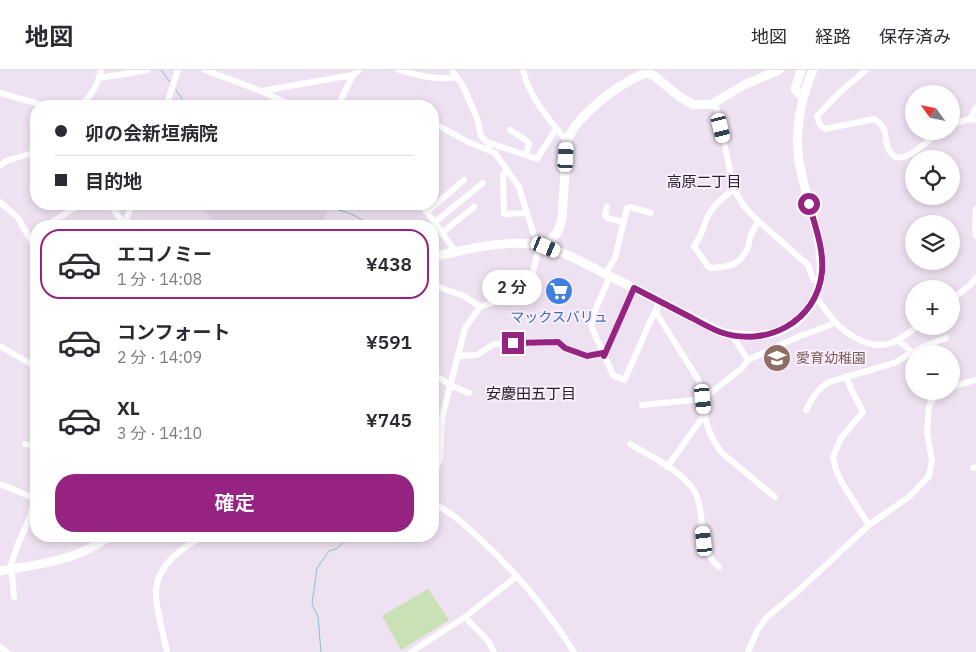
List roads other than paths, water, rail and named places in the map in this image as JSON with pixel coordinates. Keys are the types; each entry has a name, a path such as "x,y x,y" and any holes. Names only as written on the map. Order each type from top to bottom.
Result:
{"main road":[{"path":"542,246 558,231 562,219 569,133 581,119 614,90 648,72 687,102 694,105 712,104 744,86 779,70"},
{"path":"801,70 795,89 803,96"},
{"path":"439,256 511,243 542,246 608,275 634,288 658,305 707,326 741,337 778,332 800,318 816,296 822,270 821,248 803,182 798,154 798,132 803,96 813,70"},
{"path":"0,571 70,557 100,542"}],"street":[{"path":"86,100 94,90 101,70"},
{"path":"99,78 147,70"},
{"path":"168,100 178,70"},
{"path":"206,70 280,100"},
{"path":"261,91 353,75 360,70"},
{"path":"399,70 434,78 447,79 456,76"},
{"path":"452,70 463,86 477,118 482,139 537,159 556,129"},
{"path":"523,70 528,88 556,129 567,141"},
{"path":"866,70 817,116 820,125 826,129 874,118 883,125 887,146 892,155 898,158 906,157 929,140"},
{"path":"341,100 353,75"},
{"path":"0,93 30,101"},
{"path":"712,104 717,109 734,189 743,205 758,221 808,265 813,279 820,284"},
{"path":"960,122 973,119 976,108"},
{"path":"439,126 468,142 495,152 519,187 527,213 542,246 538,251 530,286 514,295 480,307 465,328 442,418 439,461"},
{"path":"510,130 529,144 526,155"},
{"path":"488,150 491,143"},
{"path":"0,166 6,160 30,154"},
{"path":"507,170 502,175 504,214 527,213"},
{"path":"439,202 464,180"},
{"path":"437,220 483,183"},
{"path":"734,189 713,207 700,238 694,246 707,265 711,268 723,267 734,264 741,259 748,248 750,237 758,221"},
{"path":"0,202 18,218 30,233"},
{"path":"442,233 474,207"},
{"path":"607,207 605,215 607,218 624,222"},
{"path":"651,213 630,207 627,208 615,258 591,320 592,328 613,375 624,380 658,305"},
{"path":"976,209 976,236"},
{"path":"56,220 71,210"},
{"path":"429,210 427,212 433,220"},
{"path":"439,229 456,252"},
{"path":"960,293 976,278"},
{"path":"439,287 464,296 480,307"},
{"path":"604,354 634,288"},
{"path":"816,296 828,314 854,338 880,345 897,340 905,335"},
{"path":"658,305 657,314 699,382 705,414 716,446 775,497"},
{"path":"642,405 703,399 742,368 748,360 800,336 830,325 835,321"},
{"path":"732,335 748,360"},
{"path":"932,345 946,338"},
{"path":"897,340 905,346"},
{"path":"458,356 477,355 494,344 551,341 558,342 565,348 587,356 604,354"},
{"path":"0,346 30,364"},
{"path":"806,410 815,394 828,382 894,363 905,358"},
{"path":"846,376 850,390 863,412 841,438 833,457 842,483 869,525"},
{"path":"439,378 450,385 469,392"},
{"path":"960,384 976,380"},
{"path":"748,652 757,631 767,617 869,525 910,496 930,476 932,461 928,432 929,406 931,400"},
{"path":"667,467 705,414"},
{"path":"25,444 30,445"},
{"path":"630,444 682,477 694,492 701,516 707,552 712,561 720,567"},
{"path":"0,484 30,496"},
{"path":"439,506 450,512 464,524 517,576 574,652"},
{"path":"14,597 11,564 30,516"},
{"path":"167,652 156,600 158,578 178,552 192,542"},
{"path":"411,652 465,617 517,576"},
{"path":"465,617 488,642 494,652"},
{"path":"0,647 7,652"}],"waterway":[{"path":"161,70 170,82"},
{"path":"176,90 183,100"},
{"path":"338,210 349,213 361,220"},
{"path":"321,652 318,617 312,604 317,568 329,551 337,548 342,542"}],"place":[{"name":"マックスバリュ","path":"559,291"},
{"name":"愛育幼稚園","path":"777,358"}],"district":[{"name":"高原二丁目","path":"704,182"},
{"name":"安慶田五丁目","path":"531,394"}]}
